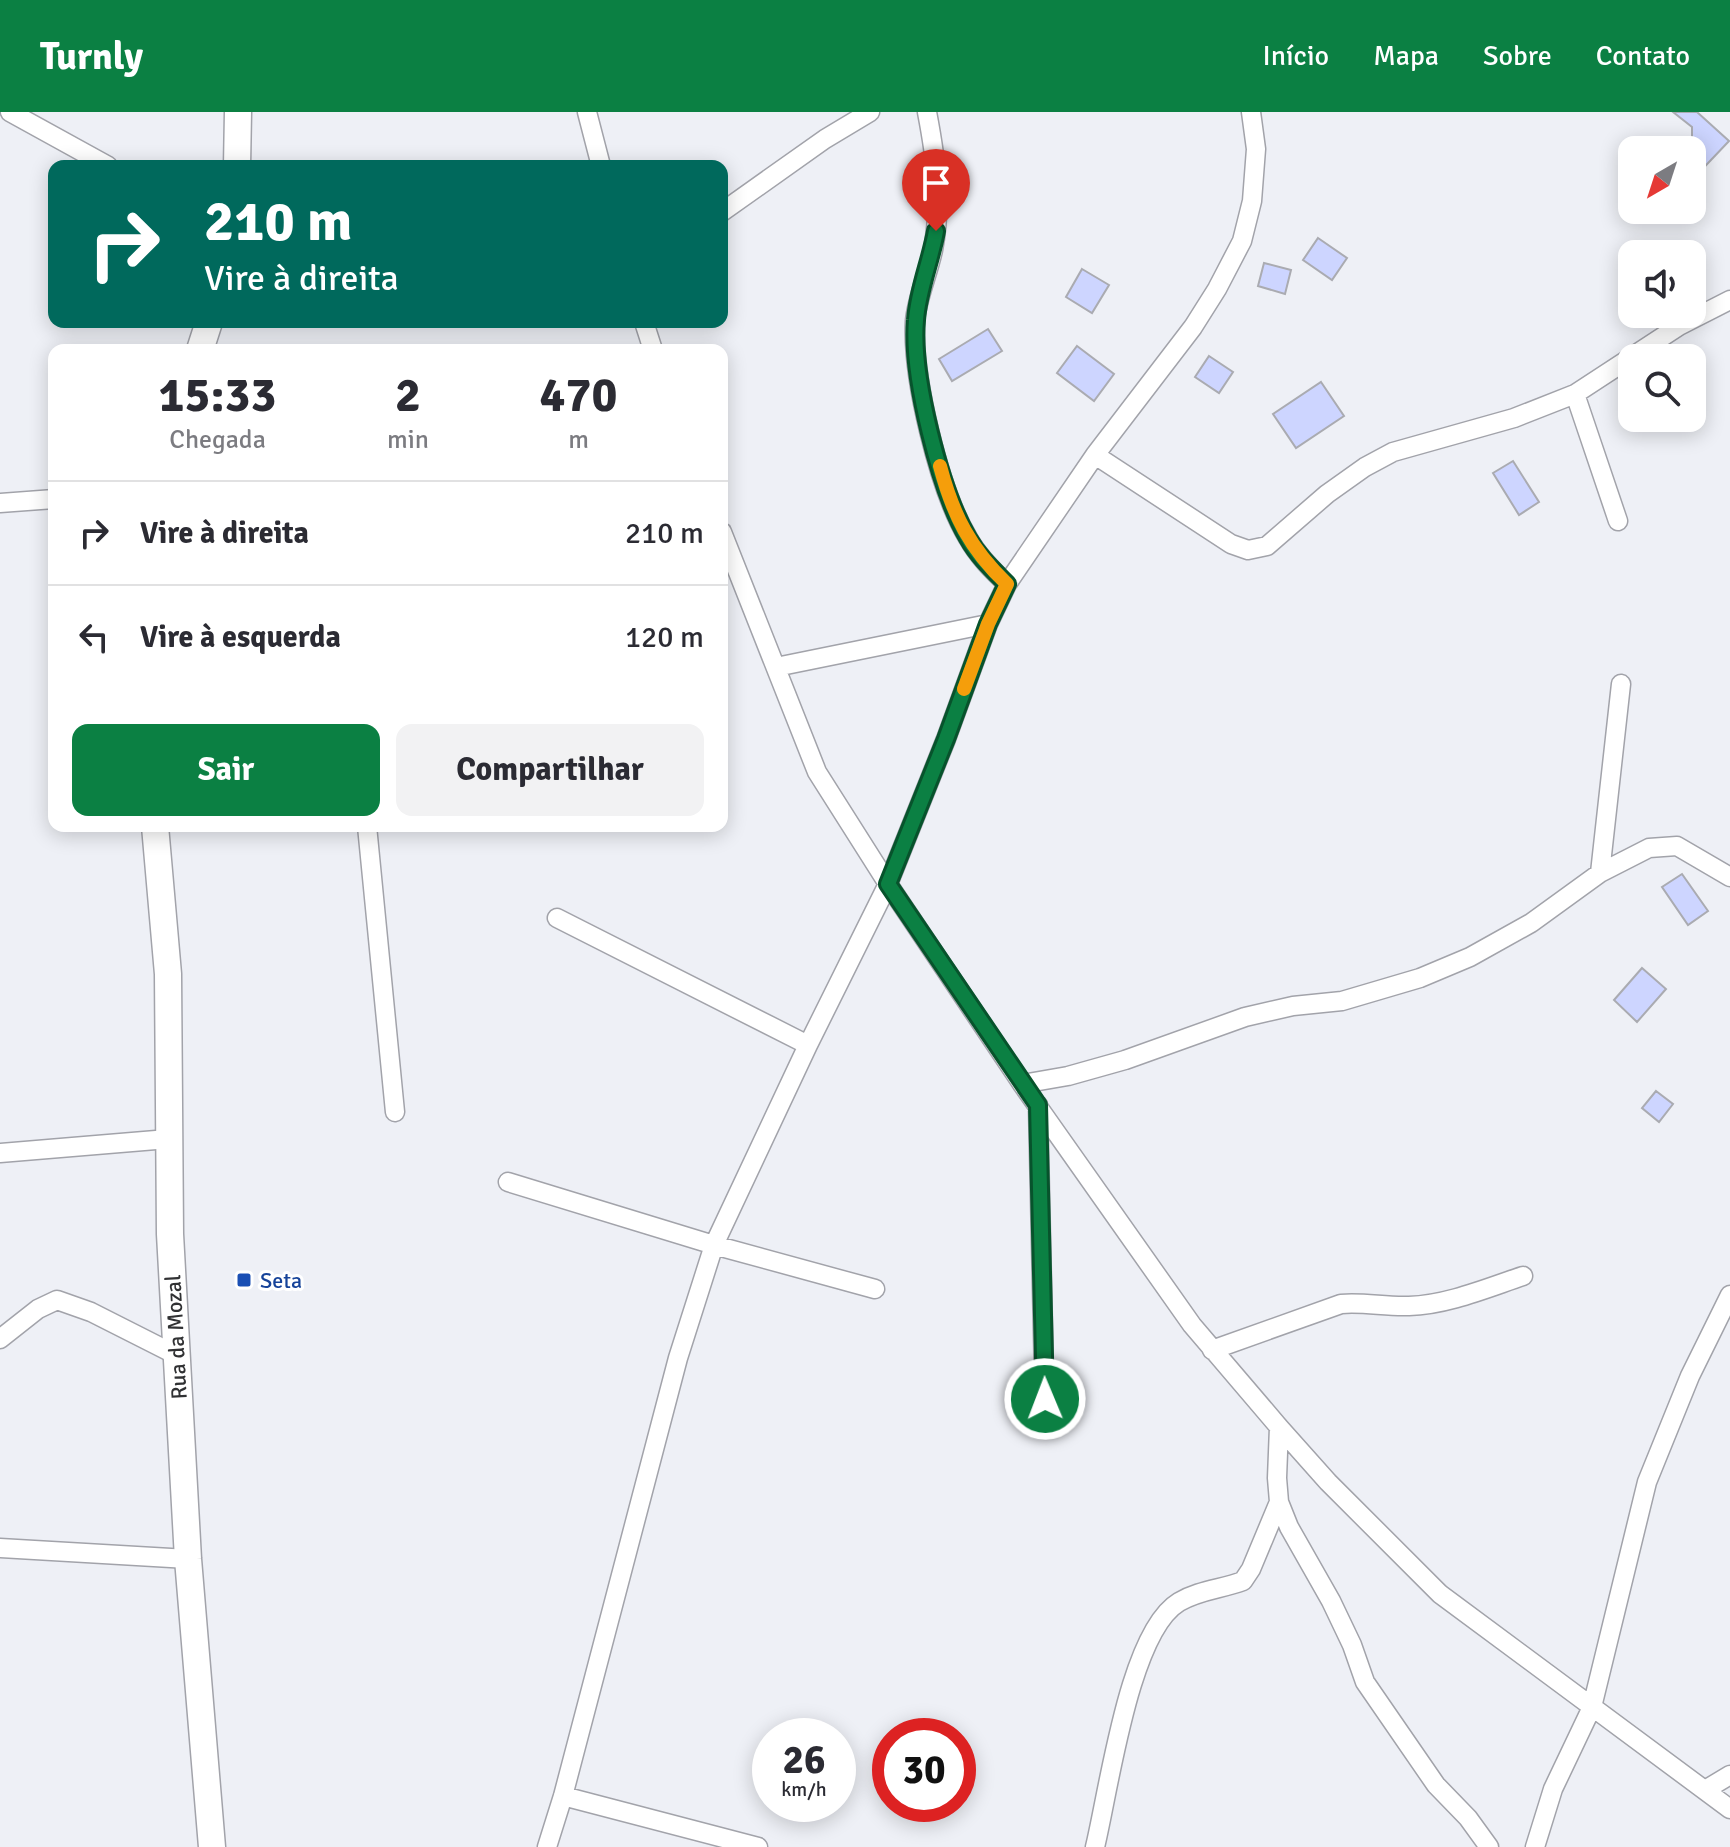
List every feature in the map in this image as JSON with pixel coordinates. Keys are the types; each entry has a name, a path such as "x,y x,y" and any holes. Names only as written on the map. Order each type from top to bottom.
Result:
{"main road":[{"path":"237,160 238,112"},
{"name":"Rua da Mozal","path":"156,832 168,974 170,1234 188,1559 212,1847"}],"street":[{"path":"10,112 97,160"},
{"path":"587,112 599,160"},
{"path":"728,208 825,139 870,112"},
{"path":"927,112 939,204 915,334 927,419 948,495 967,537 983,561 1007,584"},
{"path":"547,1847 678,1358 714,1245 888,884 988,624 1007,584 1095,455 1193,327 1242,241 1253,188 1256,149 1251,112"},
{"path":"1095,455 1231,544 1248,550 1267,546 1327,494 1393,452 1514,418 1575,394 1679,326 1730,300"},
{"path":"1575,394 1618,521"},
{"path":"0,503 48,499"},
{"path":"728,547 817,772 1022,1084 1212,1350 1328,1482 1440,1594 1730,1809"},
{"path":"776,667 988,624"},
{"path":"1600,873 1621,684"},
{"path":"368,832 395,1112"},
{"path":"1022,1084 1068,1076 1125,1060 1245,1017 1293,1006 1342,1001 1420,978 1470,957 1531,923 1600,873 1649,848 1677,846 1730,877"},
{"path":"557,918 808,1045"},
{"path":"1038,1105 1045,1423"},
{"path":"0,1153 168,1139"},
{"path":"508,1182 714,1245 875,1289"},
{"path":"1212,1350 1341,1304 1361,1302 1412,1306 1455,1298 1523,1276"},
{"path":"1535,1847 1553,1789 1592,1707 1647,1482 1690,1376 1730,1295"},
{"path":"0,1339 38,1309 57,1300 91,1312 178,1356"},
{"path":"1279,1427 1279,1502 1289,1527 1331,1601 1365,1682 1436,1785 1468,1818 1489,1847"},
{"path":"1095,1847 1121,1726 1144,1649 1158,1622 1177,1603 1196,1593 1243,1581 1279,1502"},
{"path":"0,1548 188,1559"},
{"path":"1705,1790 1730,1775"},
{"path":"563,1796 758,1847"}],"building":[{"path":"1673,112 1697,112 1729,141 1706,165 1706,136 1692,136 1692,127"},
{"path":"1318,238 1347,258 1332,280 1303,260"},
{"path":"1264,263 1291,270 1285,294 1258,286"},
{"path":"1082,269 1109,285 1092,313 1066,297"},
{"path":"988,329 1002,351 952,381 939,359"},
{"path":"1077,346 1114,374 1094,401 1057,373"},
{"path":"1209,356 1233,372 1219,393 1195,377"},
{"path":"1321,382 1344,416 1296,448 1273,414"},
{"path":"1513,461 1539,502 1519,515 1493,473"},
{"path":"1682,874 1708,911 1688,925 1662,887"},
{"path":"1642,968 1666,989 1637,1022 1614,1000"},
{"path":"1656,1091 1673,1104 1659,1122 1642,1108"}],"slow traffic":[{"path":"940,466 948,495 967,537 983,561 1007,584 988,624 964,689"}],"place":[{"name":"Seta","path":"244,1280"}],"route":[{"path":"936,231 916,317 915,334 927,419 948,495 967,537 983,561 1007,584 988,624 888,884 1038,1105 1045,1399"}]}
